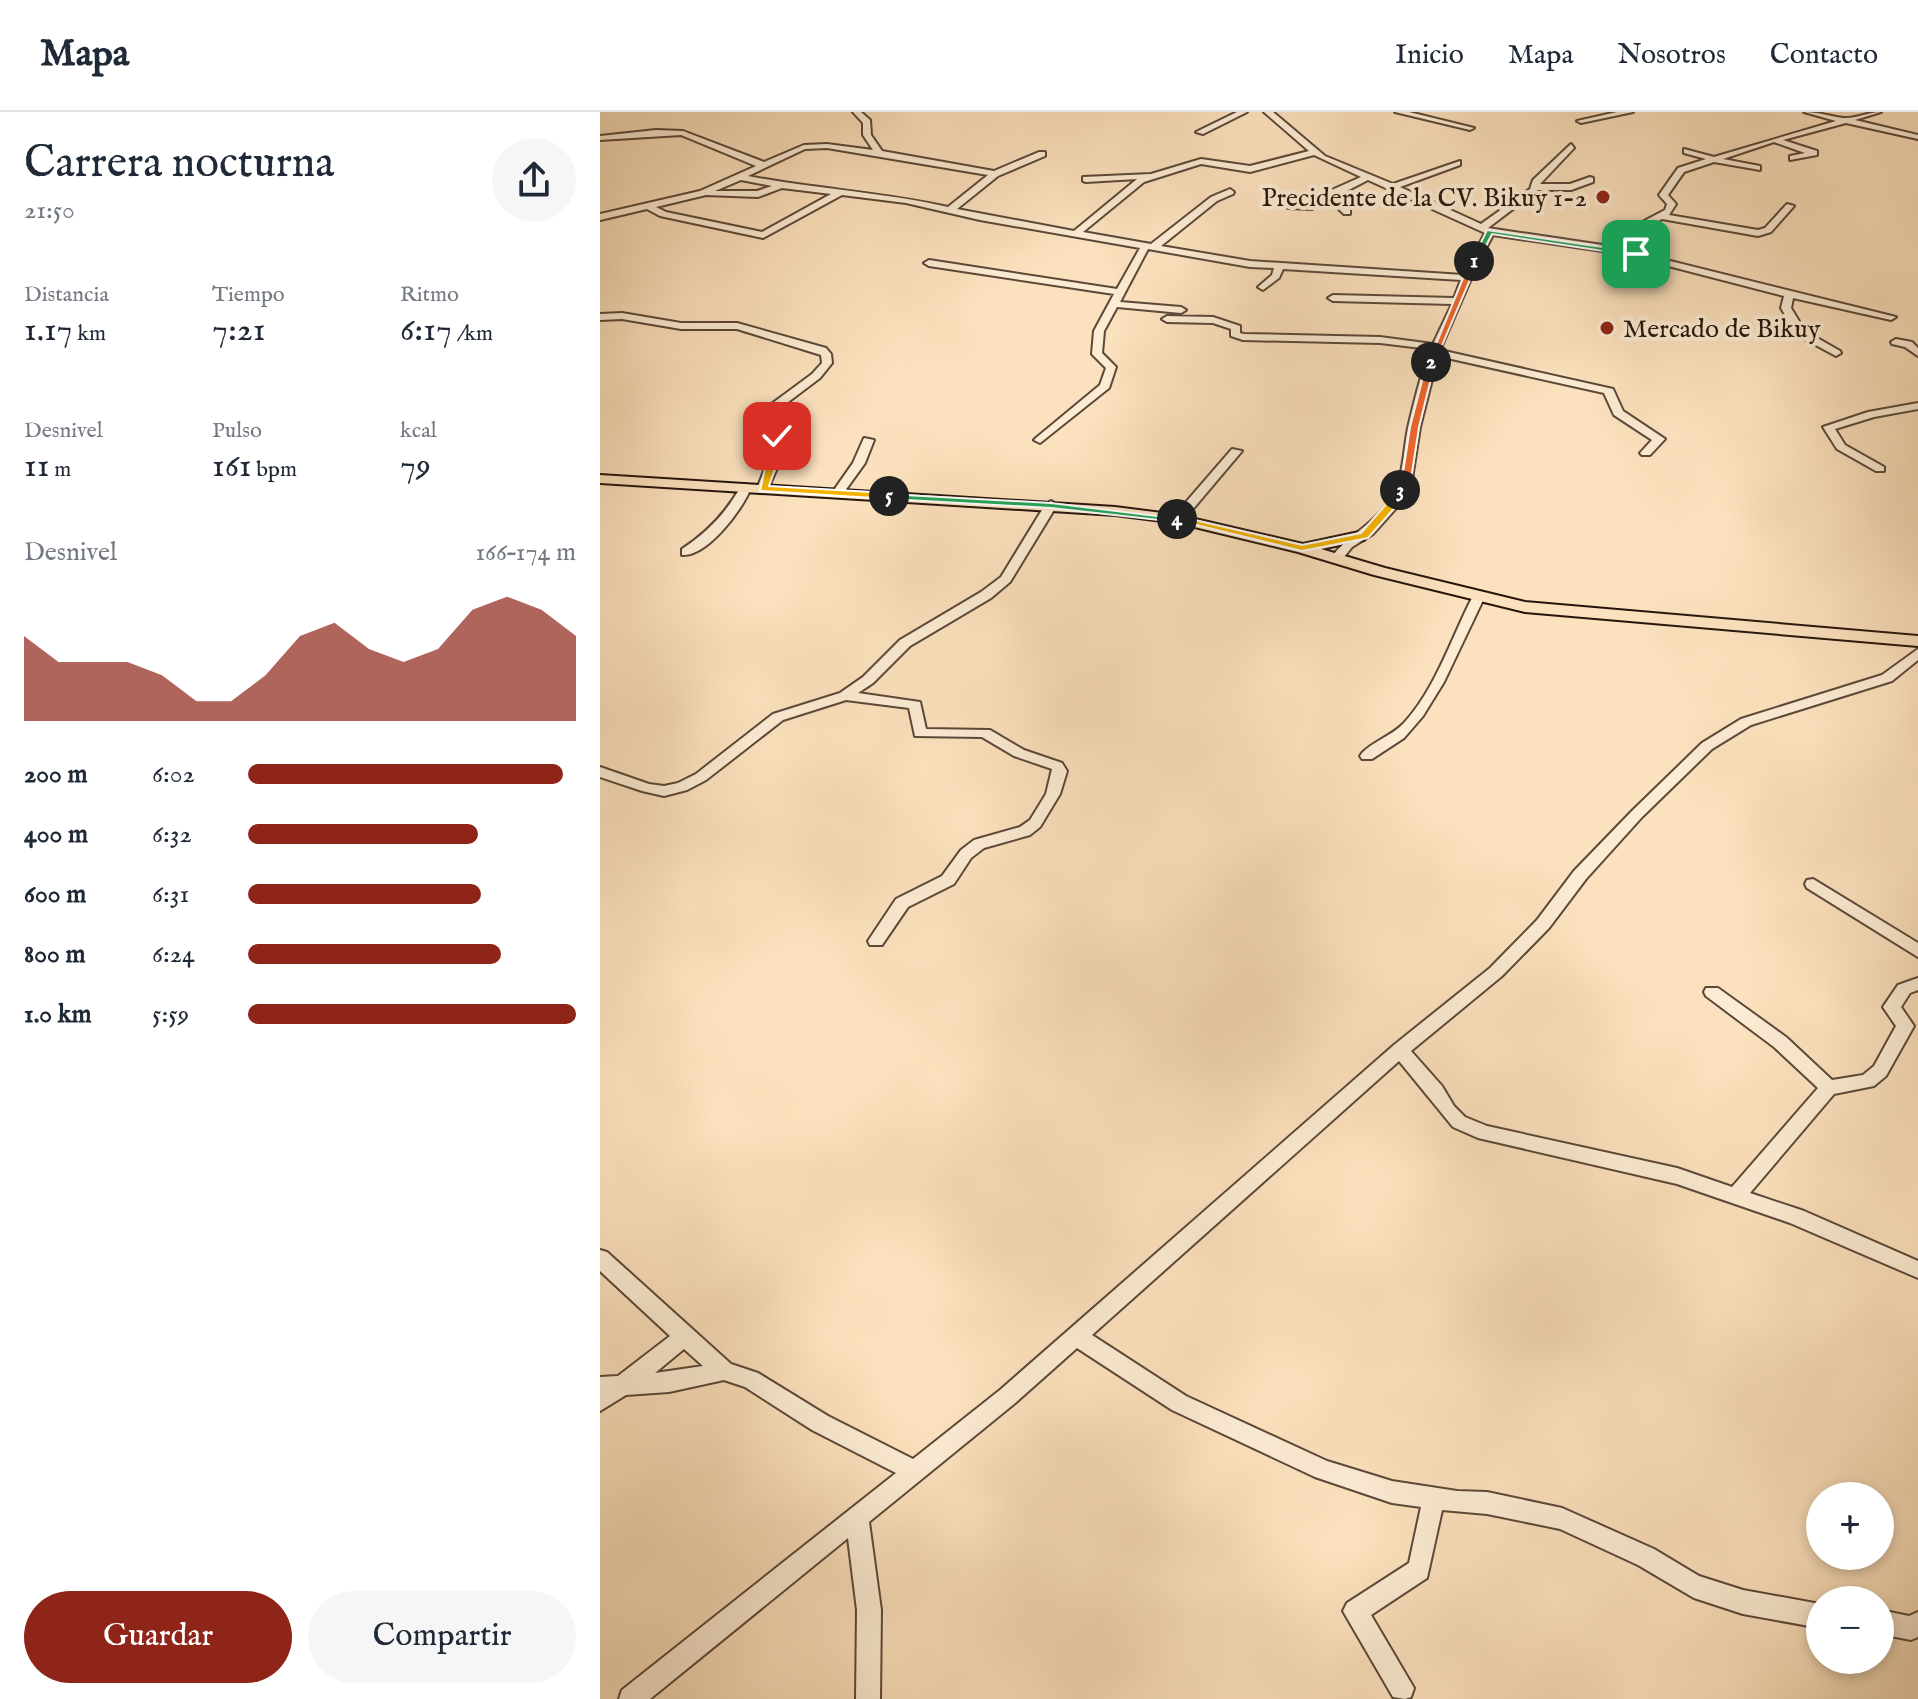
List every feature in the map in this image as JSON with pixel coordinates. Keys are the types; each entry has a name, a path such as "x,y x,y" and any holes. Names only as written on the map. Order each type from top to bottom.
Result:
{"main road":[{"path":"602,479 1051,505 1178,519 1302,548 1478,598 1525,607 1918,641"},
{"path":"1302,548 1363,537 1365,558 1380,572"}],"street":[{"path":"857,112 867,122 867,135 879,153"},
{"path":"1200,132 1243,112"},
{"path":"1268,112 1312,153 1486,230 1611,249 1789,295 1891,317"},
{"path":"1399,112 1470,128"},
{"path":"1581,121 1629,112"},
{"path":"1808,112 1918,137"},
{"path":"1611,249 1632,231 1669,212 1672,204 1663,195 1681,170 1773,140 1877,112"},
{"path":"600,138 681,132 706,141 737,160 765,165"},
{"path":"1773,140 1814,153 1793,158"},
{"path":"600,217 703,193 796,149 811,146 879,153 995,174"},
{"path":"1340,560 1359,549 1363,537 1394,503 1406,479 1414,427 1435,350 1486,230 1534,190 1533,187 1571,146"},
{"path":"1687,151 1757,168"},
{"path":"1086,179 1153,176 1201,161 1250,169 1312,153"},
{"path":"950,210 995,174 1042,154"},
{"path":"1393,187 1457,163"},
{"path":"741,177 780,185 906,200 1075,234 1279,267 1467,278"},
{"path":"1291,206 1306,208 1367,177"},
{"path":"1075,234 1139,178"},
{"path":"1533,187 1571,187 1590,180"},
{"path":"703,193 758,194 780,185"},
{"path":"1040,440 1060,420 1105,386 1111,367 1097,354 1099,331 1148,247 1214,199 1230,192"},
{"path":"649,206 663,214 763,235 839,193"},
{"path":"1328,195 1347,212"},
{"path":"1663,217 1758,233 1768,230 1790,206"},
{"path":"929,263 1119,292"},
{"path":"1263,287 1276,276 1279,267"},
{"path":"1789,295 1786,308 1801,333 1836,353"},
{"path":"1333,298 1458,301"},
{"path":"1113,304 1221,321 1231,324 1236,328 1235,334 1243,337 1380,340 1582,383 1609,391 1618,413 1659,439 1646,453"},
{"path":"1169,314 1194,312"},
{"path":"1160,332 1169,314"},
{"path":"600,317 622,316 681,326 737,326 809,345 826,354 827,363 816,376 766,413 764,418 777,436 772,466 763,489"},
{"path":"1896,342 1908,344 1918,353"},
{"path":"1880,469 1841,447 1829,427 1872,414 1918,406"},
{"path":"838,493 859,463 868,440"},
{"path":"1178,519 1236,451"},
{"path":"686,552 702,543 730,516 745,488"},
{"path":"600,772 647,788 664,791 682,787 701,777 778,717 845,696 868,680 905,643 986,595 1006,579 1051,505"},
{"path":"1367,756 1379,743 1407,728 1432,688 1478,598"},
{"path":"631,1699 1007,1397 1400,1050 1496,972 1543,924 1580,875 1707,746 1746,722 1887,678 1918,653"},
{"path":"845,696 915,705 920,733 985,733 1019,753 1057,766 1060,771 1053,794 1035,823 1025,831 979,844 966,854 948,880 902,903 876,941"},
{"path":"1813,884 1918,951"},
{"path":"1737,1195 1829,1088 1868,1081 1880,1071 1905,1026 1892,1007 1904,989 1918,984"},
{"path":"1712,992 1780,1042 1829,1088"},
{"path":"1400,1050 1459,1122 1484,1133 1677,1176 1737,1195 1918,1270"},
{"path":"600,1258 724,1371 751,1380 820,1423 916,1472"},
{"path":"600,1401 610,1386 686,1335"},
{"path":"1075,1335 1179,1403 1323,1470 1392,1492 1487,1503 1562,1519 1646,1557 1694,1586 1743,1602 1806,1613"},
{"path":"610,1386 669,1382 724,1371"},
{"path":"1402,1688 1355,1611 1419,1570 1434,1497"},
{"path":"857,1519 869,1610 868,1699"},
{"path":"1894,1625 1911,1628 1918,1624"}],"place":[{"name":"Precidente de la CV. Bikuy 1-2","path":"1603,197"},
{"name":"Mercado de Bikuy","path":"1607,328"}],"route":[{"path":"777,436 772,466 763,489 1115,511 1178,519 1302,548 1348,540 1364,536 1369,531 1394,503 1406,479 1414,427 1434,352 1490,232 1636,254"}]}
